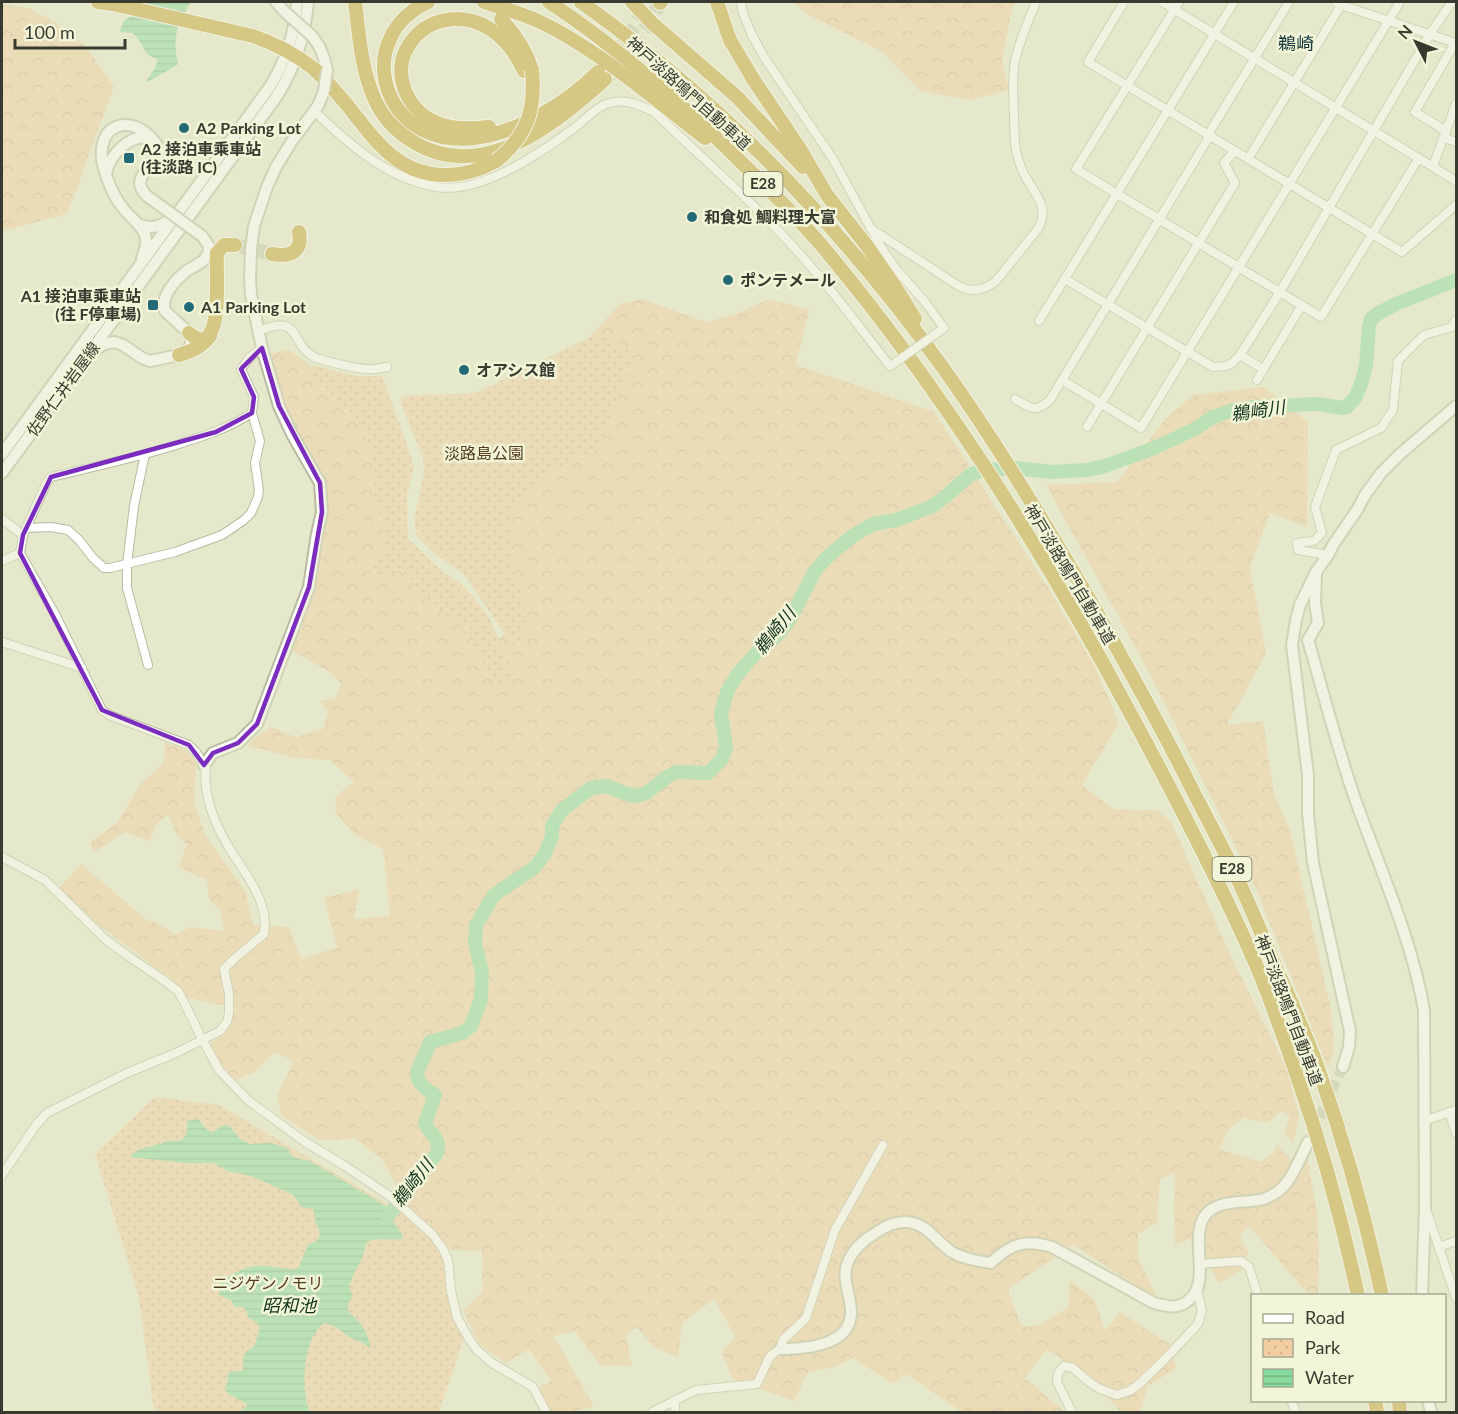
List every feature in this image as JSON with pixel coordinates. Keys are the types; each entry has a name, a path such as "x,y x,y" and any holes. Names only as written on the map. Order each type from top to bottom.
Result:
{"highway":[{"path":"98,2 253,36 292,53 320,69 378,143 397,161 428,174 453,175 476,171 504,155 519,138 529,108 528,71 524,48 501,19"},
{"path":"355,2 365,70 376,102 394,128 432,152 454,156 478,156 517,143 554,121 581,101 601,76 538,116 505,130 465,138 432,134 415,126 394,103 386,82 384,60 390,39 402,21 410,12 428,2"},
{"path":"484,2 535,20"},
{"path":"501,2 567,37 599,58 763,184"},
{"name":"神戸淡路鳴門自動車道","path":"549,2 603,40 645,74 731,152 820,244 941,402 1026,530 1105,665 1156,760 1257,968 1306,1101 1344,1231 1358,1294"},
{"name":"神戸淡路鳴門自動車道","path":"581,2 657,59 752,145 801,197 846,246 907,320 943,368 1012,471 1142,692 1238,881 1319,1070 1354,1178 1382,1294"},
{"path":"632,2 652,23 717,78 756,115 800,163 867,246 926,336 943,368"},
{"path":"717,2 730,40 741,60 827,195"},
{"path":"528,71 498,35 480,24 459,19 438,22 415,37 404,54 401,72 409,99 421,113 436,123 456,127 486,127 538,116"},
{"path":"272,254 287,255 295,251 300,241 299,232"},
{"path":"179,355 201,346 209,338 216,313 218,253 224,245 235,245"},
{"path":"189,333 201,340 208,337 213,330"}],"street":[{"path":"204,765 213,753 238,743 257,724 309,587 322,512 320,483 279,406 262,348 250,279 254,226 261,204 276,167 314,111 324,91 320,69 324,58 319,46 312,36 276,2"},
{"name":"佐野仁井岩屋線","path":"2,454 259,104 285,60 294,29 297,2"},
{"name":"佐野仁井岩屋線","path":"2,473 266,112 288,78 297,57 308,2"},
{"path":"314,111 350,144 377,164 400,176 422,183 438,187 457,187 491,178 524,160 605,105 616,102 639,104 654,112 772,224 840,302 890,366 944,328 881,247 823,143 764,57 752,35 741,2"},
{"path":"870,228 945,278 972,291 989,286 996,281 1037,230 1043,215 1042,206 1021,170 1016,151 1014,89 1014,66 1036,2"},
{"path":"1124,2 1088,62 1127,86 1402,252 1456,206"},
{"path":"1162,2 1176,5 1214,33 1456,181"},
{"path":"1039,321 1234,2"},
{"path":"1015,399 1034,409 1041,408 1050,400 1288,2"},
{"path":"1248,159 1340,2 1456,43 1415,112 1456,142"},
{"path":"1062,380 1141,428 1400,2"},
{"path":"1065,279 1213,367 1232,364 1280,291 1430,34 1452,2"},
{"path":"1176,5 1076,169 1322,317 1419,158"},
{"path":"1433,166 1456,104"},
{"path":"131,276 146,247 145,233 121,206 112,191 102,158 105,136 112,129 121,126 144,131 158,147 158,154 142,175 141,190 203,234 210,249 204,261 181,276 164,300 165,311 191,337 191,345 179,355 150,361 123,345 117,338 115,328 118,317 131,296"},
{"path":"106,174 107,166 117,152 130,141 141,137 154,140"},
{"path":"1087,427 1236,183 1224,163 1235,150"},
{"path":"140,225 155,227 165,223 175,215 199,186"},
{"path":"1257,380 1302,305"},
{"path":"1328,555 1298,550 1297,543 1314,541 1322,533 1315,507 1336,450 1381,428 1393,410 1398,361 1424,335 1452,327 1456,320"},
{"path":"259,331 281,325 292,329 306,350 313,356 368,370 387,367"},
{"path":"66,385 99,347 109,342 123,345"},
{"path":"2,519 23,532 51,527 68,530 104,568 175,552 222,535 251,513 258,497 255,463 260,441 252,412 254,397 241,369 250,357 262,348"},
{"path":"1240,355 1263,369"},
{"path":"1343,1067 1349,1047 1350,1031 1313,863 1308,813 1308,775 1292,645 1300,605 1316,572 1365,495 1381,473 1456,406"},
{"path":"2,1175 36,1125 47,1113 127,1073 203,1041 220,1031 227,1022 229,1013 229,994 224,969 264,934 265,929 261,898 220,832 210,805 207,768 189,745 109,715 102,710 55,614 20,553 23,532 51,477 146,454 216,432 236,424 252,412"},
{"path":"146,454 134,506 127,564 127,588 148,665"},
{"path":"2,561 20,553"},
{"path":"1316,572 1315,603 1318,623 1308,639 1353,792 1419,982 1424,1010 1425,1207 1422,1294"},
{"path":"2,642 82,668"},
{"path":"2,857 45,880 105,939 178,992 219,1070 249,1101 305,1142 391,1197 433,1235 448,1260 457,1317 469,1339 477,1350 492,1363 532,1388 546,1413"},
{"path":"1424,1121 1453,1111 1456,1133"},
{"path":"652,1413 696,1390 757,1384 770,1356 780,1349 815,1346 843,1333 851,1314 845,1280 846,1268 851,1256 868,1238 898,1221 922,1226 953,1252 963,1257 991,1263 1002,1252 1013,1246 1038,1242 1052,1247 1155,1303 1167,1307 1179,1306 1189,1300 1197,1290 1200,1278 1198,1237 1200,1224 1207,1213 1216,1205 1264,1199 1281,1189 1292,1174 1308,1142"},
{"path":"780,1349 783,1340 806,1318 835,1230 883,1145"},
{"path":"1425,1207 1456,1298"},
{"path":"1439,1247 1456,1241"},
{"path":"1200,1264 1241,1261 1249,1267 1257,1294"},
{"path":"1072,1413 1057,1382 1058,1373 1064,1366 1073,1368 1100,1389 1117,1395 1129,1391 1165,1359 1198,1324 1202,1311 1197,1290"},
{"path":"675,1400 675,1413"}],"highlighted area":[{"path":"262,348 279,406 320,483 322,512 309,587 257,724 238,743 213,753 204,765 189,745 102,710 20,553 23,535 51,477 216,432 252,413 254,397 241,369"}],"green space":[{"path":"793,2 1016,2 1012,9 1002,61 1009,90 969,100 920,91 883,52 808,15"},
{"path":"2,4 28,8 55,22 87,48 114,87 67,214 2,231"},
{"path":"642,299 706,322 737,314 769,299 809,310 796,365 934,412 1048,588 1094,665 1119,723 1082,785 1113,809 1158,811 1171,822 1235,965 1288,1071 1299,1118 1293,1143 1284,1135 1290,1117 1282,1111 1268,1123 1244,1118 1229,1129 1219,1149 1261,1162 1274,1152 1277,1144 1297,1168 1307,1156 1317,1213 1318,1294 1308,1294 1249,1226 1240,1236 1248,1252 1243,1269 1220,1283 1191,1238 1175,1245 1175,1173 1160,1179 1157,1223 1138,1234 1138,1258 1158,1299 1073,1245 1008,1289 1021,1326 1037,1326 1068,1308 1070,1280 1095,1300 1105,1331 1119,1312 1170,1344 1176,1368 1148,1386 1140,1412 1119,1410 1087,1376 1047,1349 1025,1378 1065,1412 962,1412 906,1374 893,1384 853,1358 834,1367 808,1372 794,1401 732,1379 722,1352 735,1336 714,1299 682,1323 678,1358 654,1347 637,1327 626,1334 632,1366 600,1365 575,1331 554,1336 594,1407 579,1412 551,1412 537,1388 551,1381 529,1349 506,1363 480,1345 463,1311 482,1292 482,1251 430,1249 391,1213 404,1200 382,1159 355,1139 319,1140 282,1116 277,1096 294,1061 275,1052 253,1073 235,1080 223,1067 210,1043 225,1034 236,1008 188,998 171,979 100,926 59,888 81,864 149,922 154,921 174,934 192,927 224,931 221,912 209,899 207,880 178,867 187,845 178,837 168,815 158,822 149,841 125,832 94,852 90,842 117,823 141,783 163,764 165,742 187,751 196,762 194,802 205,834 246,893 253,925 289,927 301,959 337,947 324,898 359,889 354,919 390,916 383,849 354,834 335,812 336,796 354,782 330,760 296,758 248,746 254,738 271,727 296,737 323,729 328,712 320,701 335,699 341,684 330,672 291,650 316,571 323,479 285,409 269,355 288,349 315,369 315,384 343,405 363,428 375,470 373,490 386,540 400,568 422,597 462,627 499,691 511,666 499,639 515,622 466,487 588,338 620,304"},
{"name":"淡路島公園","path":"600,332 635,355 599,449 558,468 509,514 510,567 519,585 529,625 513,646 465,576 434,553 416,535 414,519 424,473 423,458 401,404 401,396 476,393"},
{"name":"淡路島公園","path":"312,365 355,376 382,376 414,467 407,497 408,539 442,571 462,584 488,615 511,666 508,680 499,691 462,627 422,597 400,568 381,584 367,572 386,540 373,490 375,470 363,428 343,405 311,381"},
{"path":"1264,387 1308,422 1307,527 1270,513 1250,568 1266,653 1227,725 1263,721 1274,794 1290,830 1331,1009 1334,1048 1328,1068 1254,884 1151,676 1046,485 1117,482 1166,418 1194,395"},
{"name":"ニジゲンノモリ","path":"155,1097 219,1105 406,1215 443,1249 465,1335 439,1412 154,1412 139,1298 95,1154"}],"water":[{"path":"139,2 191,2 177,32 178,64 148,82 158,60 147,54 133,33 120,30"},
{"name":"昭和池","path":"198,1119 212,1132 228,1125 240,1139 250,1144 271,1143 288,1148 293,1157 312,1162 386,1206 402,1236 403,1239 376,1239 368,1242 350,1283 349,1288 353,1295 349,1301 348,1310 363,1327 370,1348 352,1339 336,1327 325,1323 312,1339 308,1351 305,1378 305,1391 310,1412 239,1412 248,1405 225,1390 228,1374 231,1371 243,1371 244,1357 247,1351 254,1347 260,1328 249,1318 244,1307 235,1307 231,1300 219,1295 220,1282 246,1268 260,1266 298,1269 308,1245 320,1236 313,1209 301,1207 291,1194 256,1178 230,1172 213,1163 186,1163 130,1157 144,1148 169,1140 179,1141 185,1137 187,1121"}],"waterway":[{"name":"鵜崎川","path":"387,1217 437,1153 437,1140 425,1123 435,1095 420,1082 418,1071 430,1042 462,1033 471,1026 481,999 482,973 475,942 476,925 494,895 534,868 545,854 552,836 552,826 561,811 591,788 607,786 635,796 645,794 676,772 708,773 722,759 726,747 721,714 727,692 737,675 757,652 766,646 789,621 815,571 826,558 854,535 873,524 896,520 931,507 970,475 980,471 1015,468 1052,472 1086,470 1102,467 1152,449 1195,429 1213,417 1233,410 1317,404 1347,407 1355,398 1361,384 1366,365 1371,319 1396,304 1456,280"}],"tunnel":[{"path":"599,70 623,44 650,2"},
{"path":"605,79 635,43 660,3"},
{"path":"235,245 272,254"},
{"path":"1313,1131 1343,1067"}],"place":[{"name":"A2 Parking Lot","path":"184,128"},
{"name":"A2 接泊車乘車站 (往淡路 IC)","path":"129,158"},
{"name":"和食処 鯛料理大富","path":"692,217"},
{"name":"ポンテメール","path":"728,280"},
{"name":"A1 接泊車乘車站 (往 F停車場)","path":"153,305"},
{"name":"A1 Parking Lot","path":"189,307"},
{"name":"オアシス館","path":"464,370"}],"district":[{"name":"鵜崎","path":"1296,44"}]}
